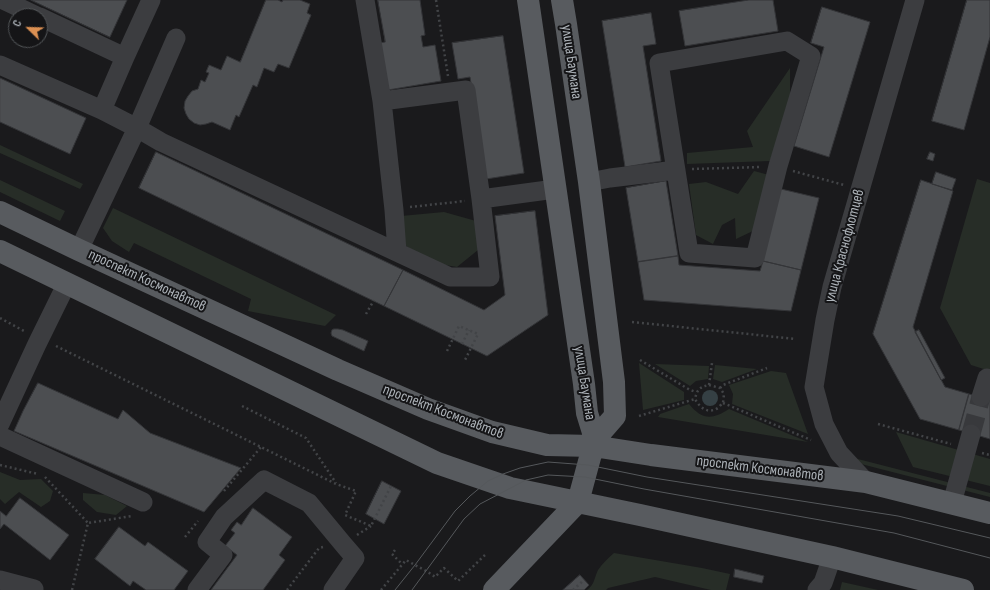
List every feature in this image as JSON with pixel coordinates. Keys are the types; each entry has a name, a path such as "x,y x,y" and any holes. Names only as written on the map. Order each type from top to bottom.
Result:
{"main road":[{"name":"улица Баумана","path":"528,0 587,412 594,442"},
{"name":"улица Баумана","path":"562,0 589,182 614,382 616,416 594,442"},
{"name":"проспект Космонавтов","path":"0,212 338,370 428,409 492,432 547,445 594,442 651,455 866,482 990,513"},
{"path":"0,250 438,463 510,488 832,557 963,590"},
{"path":"494,590 578,502 594,442"}],"street":[{"path":"3,0 20,8"},
{"path":"102,110 151,0"},
{"path":"365,0 382,101 397,252"},
{"name":"улица Краснофлотцев","path":"866,482 839,453 824,424 814,387 832,287 915,0"},
{"path":"48,21 125,57"},
{"path":"79,250 137,128 176,38"},
{"path":"787,41 811,56 778,166 755,258 689,253 659,63 787,41"},
{"path":"0,65 102,110 161,142 450,277 490,277 466,90 382,101"},
{"path":"589,182 676,170"},
{"path":"481,199 555,189"},
{"path":"8,420 40,339 67,283"},
{"path":"981,397 987,378"},
{"path":"0,436 138,509"},
{"path":"952,504 969,441"},
{"path":"197,590 223,555 207,542 224,517 264,480 310,503 355,558 334,590"},
{"path":"817,590 823,583 832,557"},
{"path":"0,580 35,590"}],"path":[{"path":"436,0 451,92"},
{"path":"676,170 778,166 860,189"},
{"path":"415,206 481,199"},
{"path":"366,314 374,300"},
{"path":"0,318 336,484 356,491 345,515 371,526"},
{"path":"632,322 796,339"},
{"path":"447,351 459,326 478,334 465,360"},
{"path":"462,344 469,330"},
{"path":"640,360 690,390 696,392"},
{"path":"710,385 712,362"},
{"path":"720,388 723,385 767,368"},
{"path":"710,385 720,388 724,394 724,402 715,410 706,410 699,406 695,399 696,392 702,387 710,385"},
{"path":"639,416 695,399"},
{"path":"724,402 817,442"},
{"path":"242,406 306,438 336,484"},
{"path":"878,424 969,441 990,455"},
{"path":"0,465 44,476 88,523"},
{"path":"287,590 319,548 343,544 371,526 391,486"},
{"path":"88,523 138,509"},
{"path":"72,590 88,523"},
{"path":"396,550 392,554 402,564"},
{"path":"381,590 406,560 426,570 435,577 444,568 458,581 485,555"},
{"path":"573,590 584,580"}],"shaded area":[{"path":"790,68 790,103 770,161 687,164 687,153 753,147 747,131"},
{"path":"0,145 83,184 80,189 0,153"},
{"path":"754,171 769,175 755,230 736,239 735,218 722,225 713,244 696,235 689,184 706,182 738,194"},
{"path":"977,179 990,183 990,371 971,365 940,308"},
{"path":"0,180 65,211 60,221 0,192"},
{"path":"113,208 336,315 325,326 248,311 251,299 134,243 129,252 112,241 103,228"},
{"path":"444,212 476,221 478,250 457,267 427,262 402,243 401,216"},
{"path":"639,363 684,392 684,400 643,410"},
{"path":"655,364 709,366 708,379 696,381 690,386"},
{"path":"715,365 757,369 722,382 713,379"},
{"path":"771,371 786,373 808,434 732,404 733,394 729,385"},
{"path":"707,390 713,390 718,395 716,404 713,406 707,406 702,401 702,395"},
{"path":"689,404 698,413 708,417 723,413 729,409 808,442 658,417 660,414"},
{"path":"896,432 990,459 990,486 913,467"},
{"path":"854,458 990,493 990,497 861,464"},
{"path":"0,472 20,480 41,479 53,491 50,501 41,507 19,492 5,504 0,499"},
{"path":"83,493 105,495 127,506 116,515 97,512 83,500"},
{"path":"614,553 730,574 726,590 711,590 655,577 608,588 606,590 587,590 590,588 605,561"},
{"path":"842,582 878,590 840,590"}],"building":[{"path":"31,0 127,0 110,37"},
{"path":"266,0 278,0 282,2 283,0 300,0 310,4 307,13 311,15 289,68 278,64 274,72 264,68 257,87 253,85 239,117 236,115 230,130 212,122 200,125 194,123 186,114 184,108 185,101 192,91 198,89 201,80 205,82 209,73 206,72 209,65 221,70 227,56 240,62"},
{"path":"378,0 420,0 425,35 421,36 423,47 435,45 441,81 388,90 380,43 385,42"},
{"path":"749,0 773,0 778,31 685,46 679,11"},
{"path":"967,0 990,0 990,37 964,130 932,121"},
{"path":"822,7 870,22 829,157 794,146 824,47 811,43"},
{"path":"651,13 656,44 643,46 661,161 625,167 602,21"},
{"path":"503,36 524,173 486,179 470,77 458,79 452,43"},
{"path":"0,78 86,118 70,154 0,122"},
{"path":"156,152 403,270 384,306 139,188"},
{"path":"930,152 935,154 933,161 927,159"},
{"path":"936,172 956,179 952,190 932,184"},
{"path":"921,180 953,191 913,327 945,387 969,394 959,430 920,419 873,334"},
{"path":"666,181 678,256 638,262 626,188"},
{"path":"781,189 819,198 801,270 763,261"},
{"path":"535,211 548,315 487,356 384,306 403,270 484,310 505,295 495,216"},
{"path":"678,256 679,265 760,271 763,261 801,270 791,311 644,300 638,262"},
{"path":"334,329 343,330 368,341 364,351 332,336 331,333"},
{"path":"919,330 945,378 941,380 915,332"},
{"path":"38,383 118,419 123,410 150,433 241,468 204,512 14,431"},
{"path":"969,394 990,400 990,439 959,430"},
{"path":"382,481 401,491 384,524 366,514"},
{"path":"20,498 69,535 50,560 4,524 0,529 0,511 6,516"},
{"path":"253,508 292,537 279,555 285,560 263,590 211,590 237,555 225,546 235,533 231,530 237,522 241,525"},
{"path":"119,527 145,546 148,542 188,571 174,590 146,590 133,581 130,586 95,559"},
{"path":"735,569 764,576 762,583 734,577"},
{"path":"580,575 589,585 584,590 563,590"}],"tunnel":[{"path":"971,434 981,397"}],"tram line":[{"path":"395,590 455,511 470,496 488,481 503,474 520,468 548,462 588,465 647,477 898,516 990,538"},
{"path":"412,590 464,519 480,504 526,480 548,475 585,477 644,489 894,533 990,558"}]}
